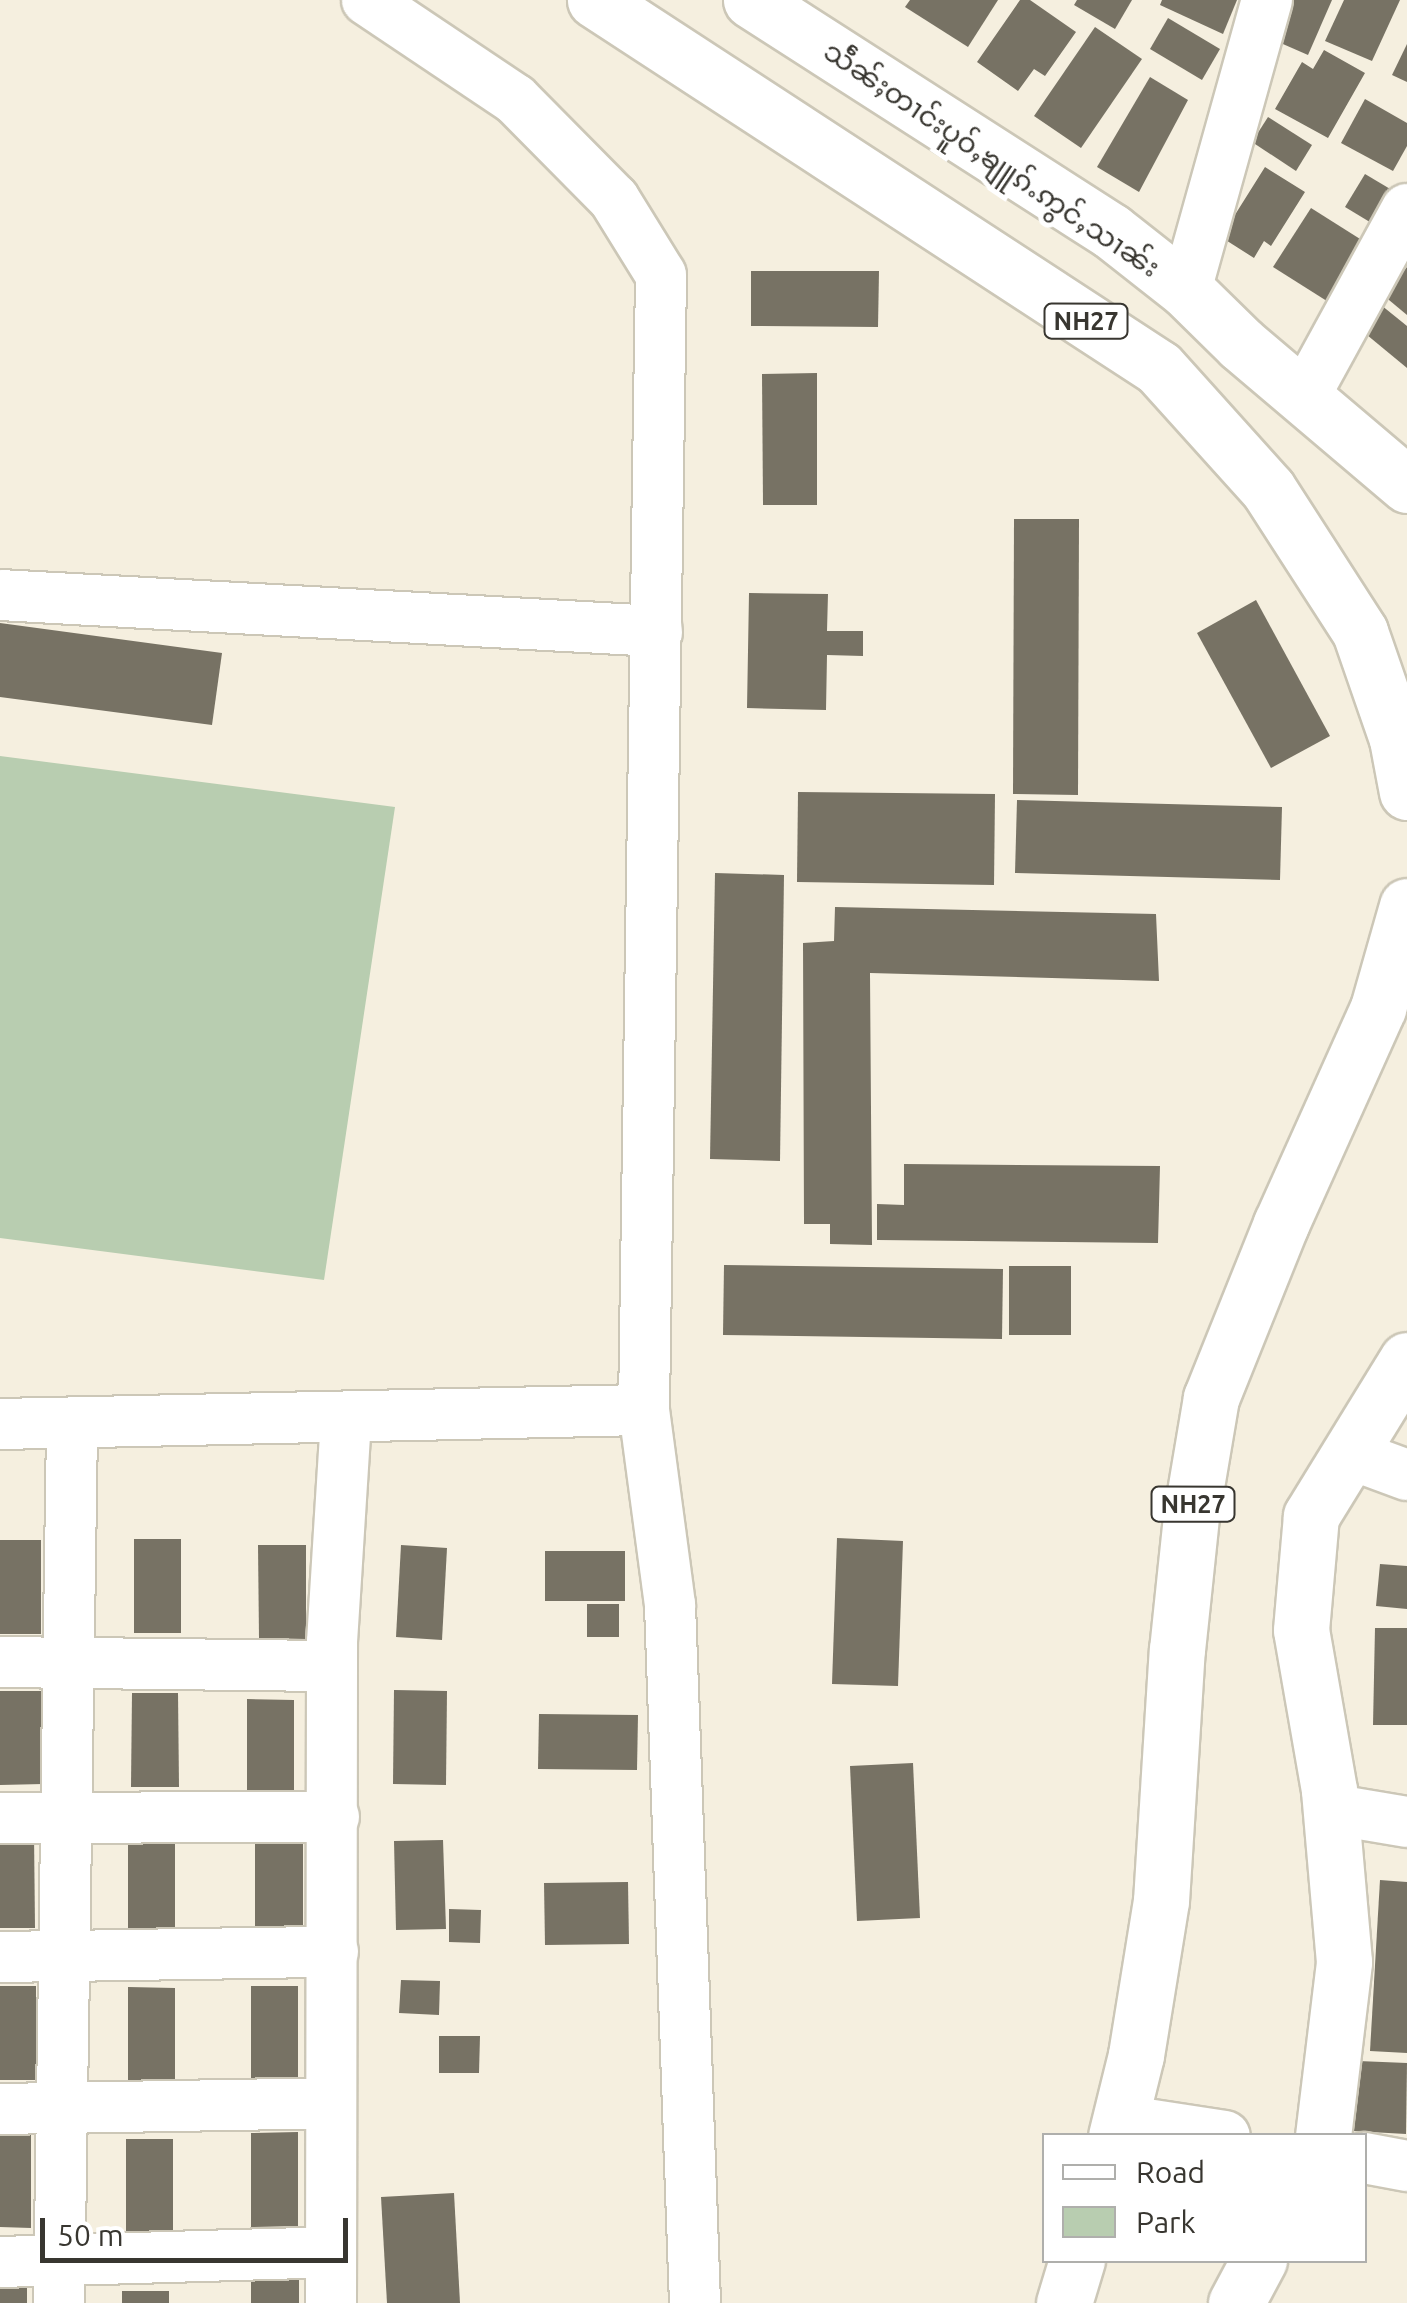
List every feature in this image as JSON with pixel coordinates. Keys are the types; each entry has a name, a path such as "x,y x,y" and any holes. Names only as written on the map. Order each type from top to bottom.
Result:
{"highway":[{"name":"NH27","path":"595,0 1159,368 1268,489 1360,632 1397,739 1407,792"},
{"name":"သဵႅၼ်ႈတၢင်းပူဝ်ႇၶျူၵ်ႉဢွင်ႇသၢၼ်း","path":"751,0 1110,231 1186,290 1241,344 1407,485"},
{"name":"NH27","path":"1118,2128 1136,2056 1162,1901 1177,1650 1191,1516 1211,1398 1282,1224 1378,1008 1407,906"},
{"path":"1323,2133 1344,1962 1330,1809 1301,1630 1311,1516 1407,1360"},
{"path":"1064,2303 1076,2263"},
{"path":"1236,2303 1257,2263"}],"street":[{"path":"367,0 516,99 614,199 661,275 644,1410 670,1605 695,2303"},
{"path":"1186,290 1266,0"},
{"path":"1305,395 1407,210"},
{"path":"0,596 656,630"},
{"path":"0,1424 644,1410"},
{"path":"330,2303 332,1666 346,1416"},
{"path":"59,2282 72,1423"},
{"path":"1350,1454 1407,1476"},
{"path":"0,1662 332,1666"},
{"path":"1330,1809 1407,1822"},
{"path":"0,1818 334,1817"},
{"path":"0,1957 332,1952"},
{"path":"0,2109 331,2103"},
{"path":"1118,2128 1184,2133"},
{"path":"1367,2159 1407,2166"},
{"path":"0,2262 59,2282 330,2252"}],"green space":[{"path":"0,756 395,807 324,1280 0,1238"}],"building":[{"path":"910,0 998,0 968,47 905,7"},
{"path":"1020,0 1030,0 1076,32 1045,76 1034,69 1018,91 977,62"},
{"path":"1077,0 1132,0 1115,29 1074,5"},
{"path":"1162,0 1237,0 1223,34 1160,5"},
{"path":"1274,0 1332,0 1308,55 1276,41"},
{"path":"1344,0 1400,0 1372,61 1325,41"},
{"path":"1168,18 1220,49 1202,80 1150,49"},
{"path":"1095,27 1142,59 1081,148 1034,116"},
{"path":"1407,44 1407,82 1392,75"},
{"path":"1324,50 1365,73 1328,138 1275,109 1302,62 1313,69"},
{"path":"1150,77 1188,100 1139,192 1097,167"},
{"path":"1365,99 1407,123 1407,146 1393,171 1341,143"},
{"path":"1268,117 1312,145 1296,171 1252,142"},
{"path":"1265,167 1305,192 1271,246 1264,241 1254,258 1221,237"},
{"path":"1365,174 1407,199 1388,233 1345,207"},
{"path":"1311,208 1368,244 1330,303 1273,267"},
{"path":"1407,267 1407,315 1383,295"},
{"path":"751,271 879,271 878,327 751,326"},
{"path":"1381,305 1407,326 1407,368 1361,330"},
{"path":"817,373 817,505 763,505 762,374"},
{"path":"1014,519 1079,519 1078,795 1013,794"},
{"path":"749,593 828,594 827,631 863,631 863,656 827,655 826,710 747,708"},
{"path":"1256,600 1330,736 1271,768 1197,633"},
{"path":"0,623 222,653 212,725 0,697"},
{"path":"798,792 995,794 994,885 797,882"},
{"path":"1017,800 1282,807 1280,880 1015,873"},
{"path":"715,873 784,875 780,1161 710,1159"},
{"path":"835,907 1156,914 1159,981 870,973 872,1245 830,1244 830,1224 804,1224 803,943 834,941"},
{"path":"904,1164 1160,1166 1158,1243 877,1240 877,1204 904,1205"},
{"path":"724,1265 1003,1269 1002,1339 723,1335"},
{"path":"1009,1266 1071,1266 1071,1335 1009,1335"},
{"path":"837,1538 903,1541 898,1686 832,1684"},
{"path":"134,1539 181,1539 181,1633 134,1633"},
{"path":"0,1540 41,1540 41,1634 0,1634"},
{"path":"258,1545 306,1545 306,1639 259,1638"},
{"path":"401,1545 447,1548 442,1640 396,1637"},
{"path":"545,1551 625,1551 625,1601 545,1601"},
{"path":"1380,1564 1407,1566 1407,1609 1376,1606"},
{"path":"587,1604 619,1604 619,1637 587,1637"},
{"path":"1375,1628 1407,1628 1407,1725 1373,1725"},
{"path":"394,1690 447,1691 446,1785 393,1784"},
{"path":"0,1691 43,1691 43,1784 0,1785"},
{"path":"132,1693 178,1693 179,1787 131,1787"},
{"path":"247,1699 294,1700 294,1794 247,1793"},
{"path":"539,1714 638,1715 637,1770 538,1769"},
{"path":"913,1763 920,1918 857,1921 850,1766"},
{"path":"0,1834 34,1834 35,1928 0,1928"},
{"path":"128,1838 175,1838 175,1932 128,1932"},
{"path":"443,1840 446,1929 396,1930 394,1841"},
{"path":"255,1841 303,1841 303,1935 255,1935"},
{"path":"1380,1880 1407,1882 1407,2053 1370,2051"},
{"path":"628,1882 629,1944 545,1945 544,1883"},
{"path":"449,1909 481,1910 480,1943 449,1942"},
{"path":"401,1980 440,1981 439,2015 399,2013"},
{"path":"0,1986 36,1986 36,2080 0,2080"},
{"path":"251,1986 298,1986 298,2080 251,2080"},
{"path":"128,1987 175,1988 175,2082 128,2081"},
{"path":"439,2036 480,2036 479,2073 439,2073"},
{"path":"1358,2061 1407,2063 1406,2134 1353,2131"},
{"path":"298,2132 298,2226 251,2227 251,2133"},
{"path":"0,2133 31,2134 31,2228 0,2227"},
{"path":"126,2139 173,2139 173,2233 126,2233"},
{"path":"454,2193 460,2303 387,2303 381,2197"},
{"path":"251,2280 299,2280 299,2303 251,2303"},
{"path":"0,2285 27,2285 27,2303 0,2303"},
{"path":"122,2291 169,2291 169,2303 122,2303"}]}
